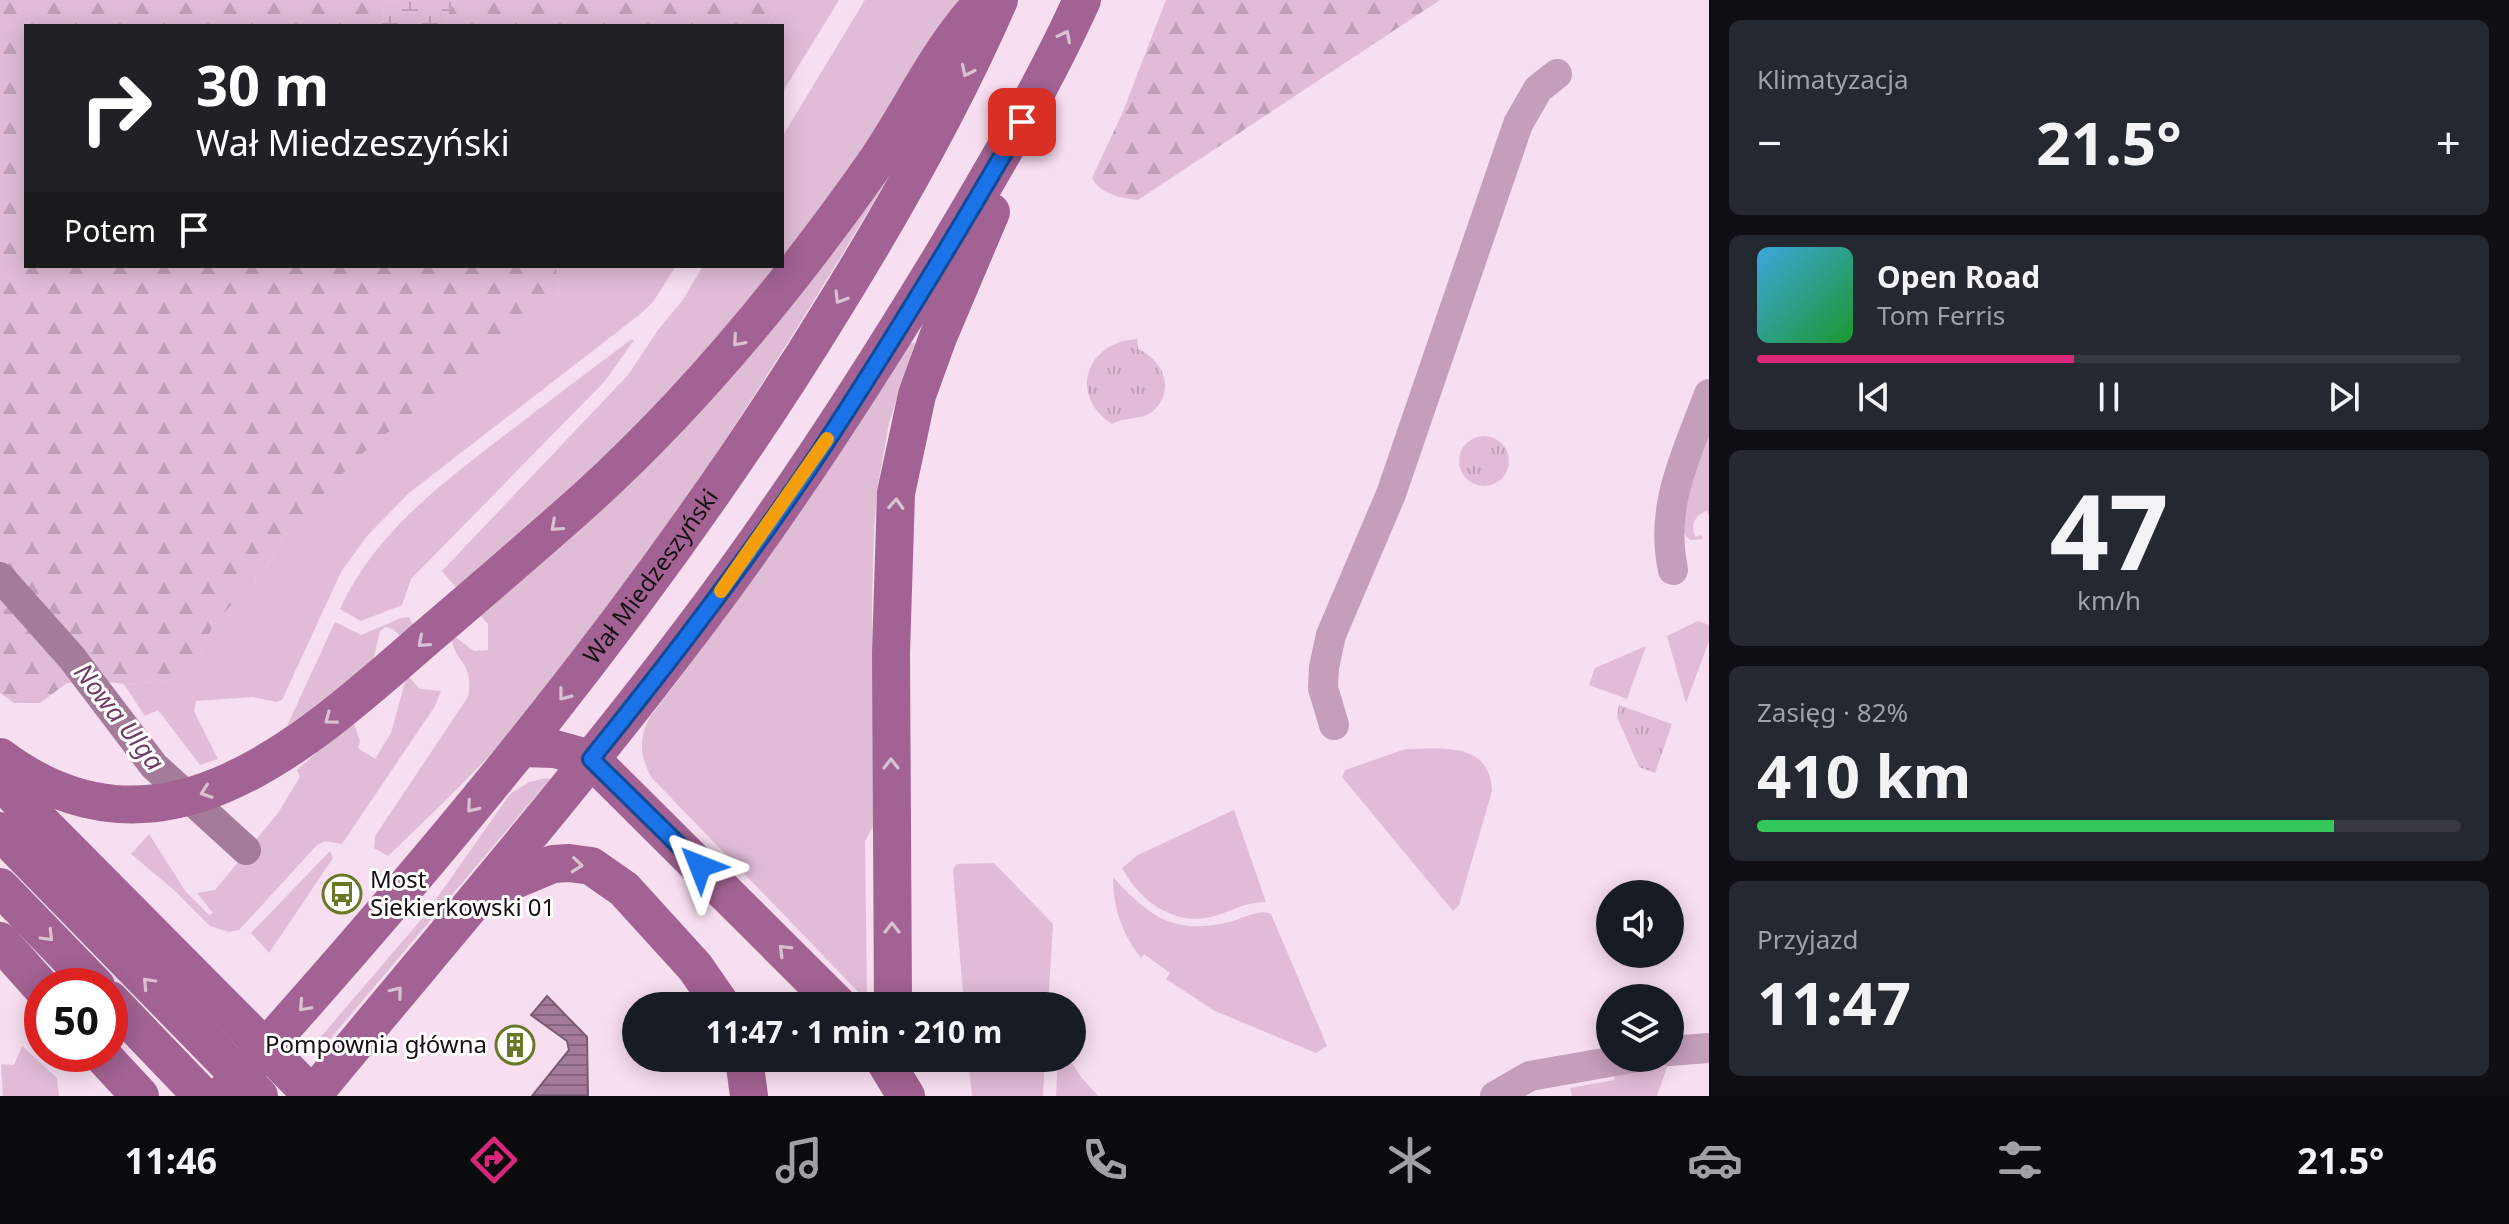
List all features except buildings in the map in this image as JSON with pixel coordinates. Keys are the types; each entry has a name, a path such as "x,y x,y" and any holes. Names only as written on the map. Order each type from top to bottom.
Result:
{"main road":[{"path":"0,757 17,770 53,787 91,800 123,804 160,803 203,795 276,759 382,677 619,469 733,347 819,242 887,146 964,22 985,0"},
{"name":"Wał Miedzeszyński","path":"222,1096 314,994 522,748 650,584 801,361 871,247 954,97 999,0"},
{"path":"15,829 227,1009 313,1096 591,759 701,618 818,454 1022,122 1082,0"},
{"path":"893,992 891,653 896,493 917,395 995,202 1022,122"},
{"path":"522,748 555,749 591,759 825,992"},
{"path":"0,781 15,829 202,1039 259,1096"},
{"path":"477,895 553,864 591,866 624,889 695,967 712,992"},
{"path":"0,887 79,968"},
{"path":"0,941 24,968"},
{"path":"128,1019 202,1096"},
{"path":"746,1072 749,1096"},
{"path":"891,1072 906,1096"},
{"path":"893,1072 893,1096"}],"street":[{"path":"1334,725 1323,688 1331,635 1391,494 1518,124 1538,89 1557,74"},
{"path":"1673,570 1667,542 1672,494 1709,394"},
{"path":"1684,1050 1709,1048"},
{"path":"1495,1096 1530,1076 1596,1064"}],"green space":[{"path":"0,0 396,0 383,4 382,24 24,24 24,268 556,268 559,294 359,456 283,538 264,570 213,625 199,660 169,681 67,683 40,703 14,703 0,693"},
{"path":"396,0 454,0 444,24 382,24 383,4"},
{"path":"454,0 781,0 768,24 444,24"},
{"path":"781,0 839,0 784,90 784,24 768,24"},
{"path":"865,0 960,0 939,38 784,262 784,134"},
{"path":"1166,0 1440,0 1138,200 1125,198 1100,188 1092,178 1122,114"},
{"path":"898,161 744,411 619,592 537,699 486,759 388,856 374,848 375,836 468,697 469,676 452,640 455,637 474,651 488,650 488,624 479,614"},
{"path":"556,268 675,268 653,302 639,315 409,493 367,536 341,572 282,700 276,702 253,697 196,701 194,711 218,759 200,765 158,710 145,716 124,684 168,681 199,660 213,625 264,570 283,538 359,455 559,294"},
{"path":"702,268 779,268 646,420 459,591 442,571 628,375 682,301"},
{"path":"632,339 605,381 411,579 402,605 361,621 340,609 372,556 413,510 485,450"},
{"path":"1137,339 1138,349 1160,367 1164,376 1164,394 1160,403 1148,414 1112,424 1098,412 1090,399 1087,385 1089,372 1105,349 1119,342"},
{"path":"910,343 915,343 889,423 874,528 875,823 865,841 867,992 858,992 652,778 645,763 642,740 650,717 784,534"},
{"path":"1709,435 1709,516 1707,511 1703,513 1693,525 1696,537 1701,535 1703,539 1690,540 1684,534 1688,495 1698,459"},
{"path":"1484,436 1502,443 1509,461 1502,479 1484,486 1466,479 1459,461 1466,443"},
{"path":"409,617 414,627 402,638 393,629 385,627 380,631 371,669 287,726 335,622 361,635"},
{"path":"1698,621 1709,625 1709,641 1686,703 1667,636"},
{"path":"1646,646 1627,699 1589,685 1595,668"},
{"path":"407,675 420,689 441,691 435,706 342,844 325,841 317,845 239,930 229,932 210,926 131,854 149,834 186,892 209,915 213,913 197,893 215,890 278,813 300,777 297,770 353,721 360,741 358,748 375,759 391,733"},
{"path":"1619,705 1672,724 1655,773 1639,767 1617,717"},
{"path":"1406,749 1462,751 1483,763 1489,775 1492,791 1459,905 1453,911 1342,777 1345,770"},
{"path":"550,779 319,1052 313,1046 425,915 510,794 529,782"},
{"path":"1234,810 1266,902 1211,917 1183,918 1159,908 1129,880 1122,868 1138,855"},
{"path":"330,851 333,858 269,953 251,933"},
{"path":"994,863 1053,924 1049,992 963,992 953,870 957,864"},
{"path":"1113,877 1150,912 1177,924 1209,926 1255,914 1271,914 1327,1046 1316,1053 1215,1011 1166,979 1170,973 1144,954 1141,958 1129,939 1117,910"},
{"path":"22,1046 24,1072 50,1072 57,1078 59,1096 3,1096 1,1064 14,1065"},
{"path":"969,1072 1044,1072 1043,1096 972,1096"},
{"path":"1057,1072 1078,1072 1098,1096 1056,1096"},
{"path":"1615,1072 1665,1072 1657,1096 1572,1096 1570,1088 1614,1080"}],"shaded area":[{"path":"547,996 587,1037 588,1096 532,1096 569,1050 567,1041 531,1015"}],"waterway":[{"name":"Nowa Ulga","path":"0,577 72,658 154,766 246,850"}],"slow traffic":[{"path":"721,591 827,439"}],"place":[{"name":"Most Siekierkowski 01","path":"342,894"},
{"name":"Pompownia główna","path":"515,1045"}],"route":[{"path":"700,866 591,759 722,589 818,454 926,284 1022,122"}]}
